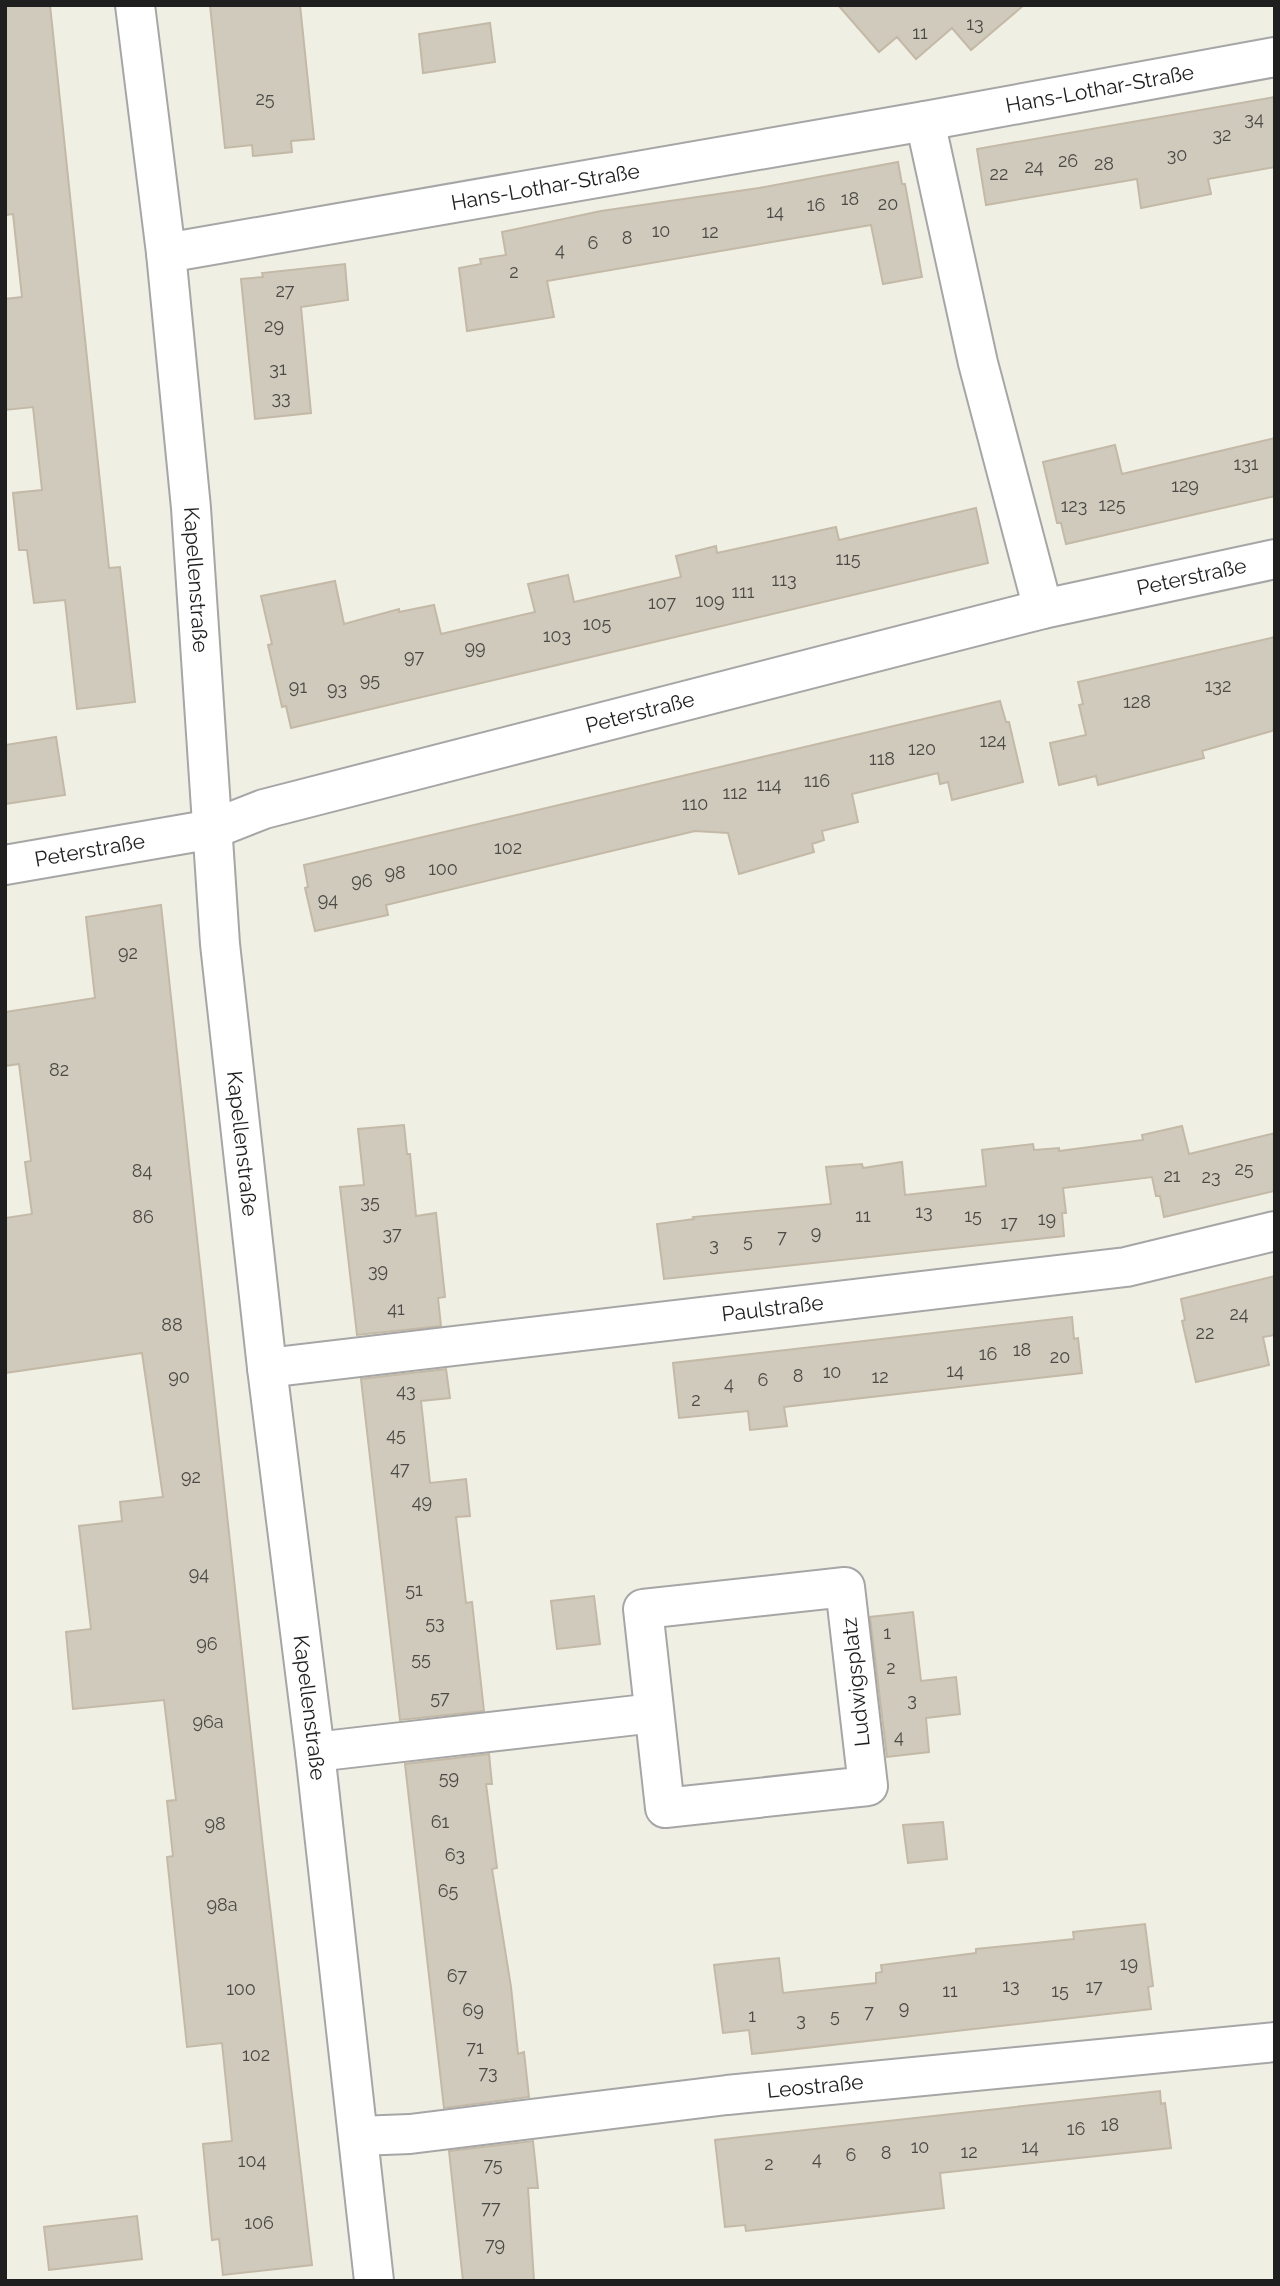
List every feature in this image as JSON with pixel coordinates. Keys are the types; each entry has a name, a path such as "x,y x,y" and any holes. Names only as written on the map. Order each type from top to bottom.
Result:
{"street":[{"name":"Kapellenstraße","path":"135,5 166,253 191,508 220,944 374,2281"},
{"name":"Hans-Lothar-Straße","path":"166,253 925,121 1275,57"},
{"path":"925,121 978,363 1042,609"},
{"name":"Peterstraße","path":"5,866 213,829 264,809 1042,609 1275,559"},
{"name":"Paulstraße","path":"267,1368 1126,1268 1275,1231"},
{"name":"Ludwigsplatz","path":"845,1587 868,1786 665,1808 654,1713 643,1609 845,1587"},
{"path":"315,1752 654,1713"},
{"name":"Leostraße","path":"358,2136 410,2134 727,2095 1275,2042"}],"building":[{"path":"5,5 50,5 109,568 120,567 135,702 77,709 65,600 34,603 27,550 19,550 13,493 42,490 33,407 5,410 5,299 22,297 13,214 5,215"},
{"path":"210,5 300,5 314,139 291,141 292,152 253,156 252,145 225,148"},
{"path":"838,5 1024,5 971,50 952,28 916,59 897,37 879,52"},
{"path":"490,23 495,62 423,73 419,34"},
{"path":"1275,97 1275,167 1208,179 1211,194 1141,208 1137,179 986,205 977,149"},
{"path":"898,162 902,184 905,184 922,277 883,284 871,225 547,281 554,317 467,331 459,268 481,264 480,259 506,255 502,232 601,211 759,188"},
{"path":"345,264 348,300 301,307 311,413 255,419 241,279 263,277 262,273"},
{"path":"1275,438 1275,496 1066,544 1061,523 1057,523 1043,462 1115,445 1122,474"},
{"path":"976,508 988,563 291,728 286,706 282,707 268,645 272,644 261,596 335,581 344,624 399,609 399,612 434,605 441,634 535,612 528,584 568,575 574,602 681,577 676,556 716,546 717,553 836,527 839,540"},
{"path":"1275,637 1275,730 1202,751 1204,758 1098,785 1096,776 1059,785 1050,743 1086,735 1079,705 1083,704 1078,682"},
{"path":"1000,701 1006,722 1009,722 1023,782 952,800 948,782 940,784 938,773 852,794 858,822 822,831 824,840 812,844 814,852 739,874 728,833 695,831 386,905 388,915 315,931 305,888 308,887 304,865"},
{"path":"56,737 65,795 5,804 5,745"},
{"path":"161,905 263,1847 312,2265 223,2275 219,2239 212,2240 203,2144 232,2141 222,2043 187,2047 167,1857 173,1856 167,1801 176,1800 164,1700 73,1709 66,1632 91,1629 79,1526 122,1521 120,1502 163,1497 142,1353 5,1373 5,1218 32,1214 25,1162 31,1161 19,1064 5,1066 5,1012 95,998 86,917"},
{"path":"404,1125 407,1154 410,1154 416,1216 436,1213 445,1297 438,1298 441,1326 357,1335 340,1187 364,1185 358,1129"},
{"path":"1182,1126 1189,1154 1275,1133 1274,1191 1164,1217 1160,1196 1156,1196 1152,1177 1063,1188 1066,1213 1062,1213 1064,1236 664,1279 657,1224 694,1219 693,1217 831,1204 826,1167 862,1164 863,1168 902,1162 905,1195 986,1186 982,1150 1033,1144 1034,1150 1059,1148 1059,1151 1143,1140 1142,1135"},
{"path":"1275,1276 1275,1335 1263,1337 1269,1365 1196,1382 1182,1321 1185,1320 1181,1299"},
{"path":"1072,1317 1074,1339 1078,1338 1082,1373 784,1407 787,1426 750,1430 748,1411 679,1418 673,1363"},
{"path":"446,1369 450,1398 421,1401 430,1483 466,1479 470,1516 456,1517 466,1603 472,1602 484,1711 400,1720 361,1379"},
{"path":"594,1596 600,1644 557,1649 551,1601"},
{"path":"913,1612 921,1681 956,1677 960,1714 926,1718 929,1752 887,1757 870,1617"},
{"path":"489,1754 492,1784 486,1784 497,1868 492,1869 511,1987 518,2054 524,2052 529,2097 444,2108 405,1764"},
{"path":"943,1822 947,1859 908,1863 903,1825"},
{"path":"1145,1924 1153,1986 1148,1987 1151,2009 752,2054 749,2030 723,2033 714,1965 779,1958 783,1993 876,1983 876,1973 882,1972 881,1965 976,1953 976,1949 1074,1939 1073,1932"},
{"path":"1160,2091 1161,2104 1165,2103 1171,2148 940,2173 944,2208 746,2231 745,2225 725,2227 715,2140"},
{"path":"533,2141 538,2188 528,2188 534,2281 463,2281 449,2151"},
{"path":"137,2216 142,2259 49,2270 44,2227"}]}
